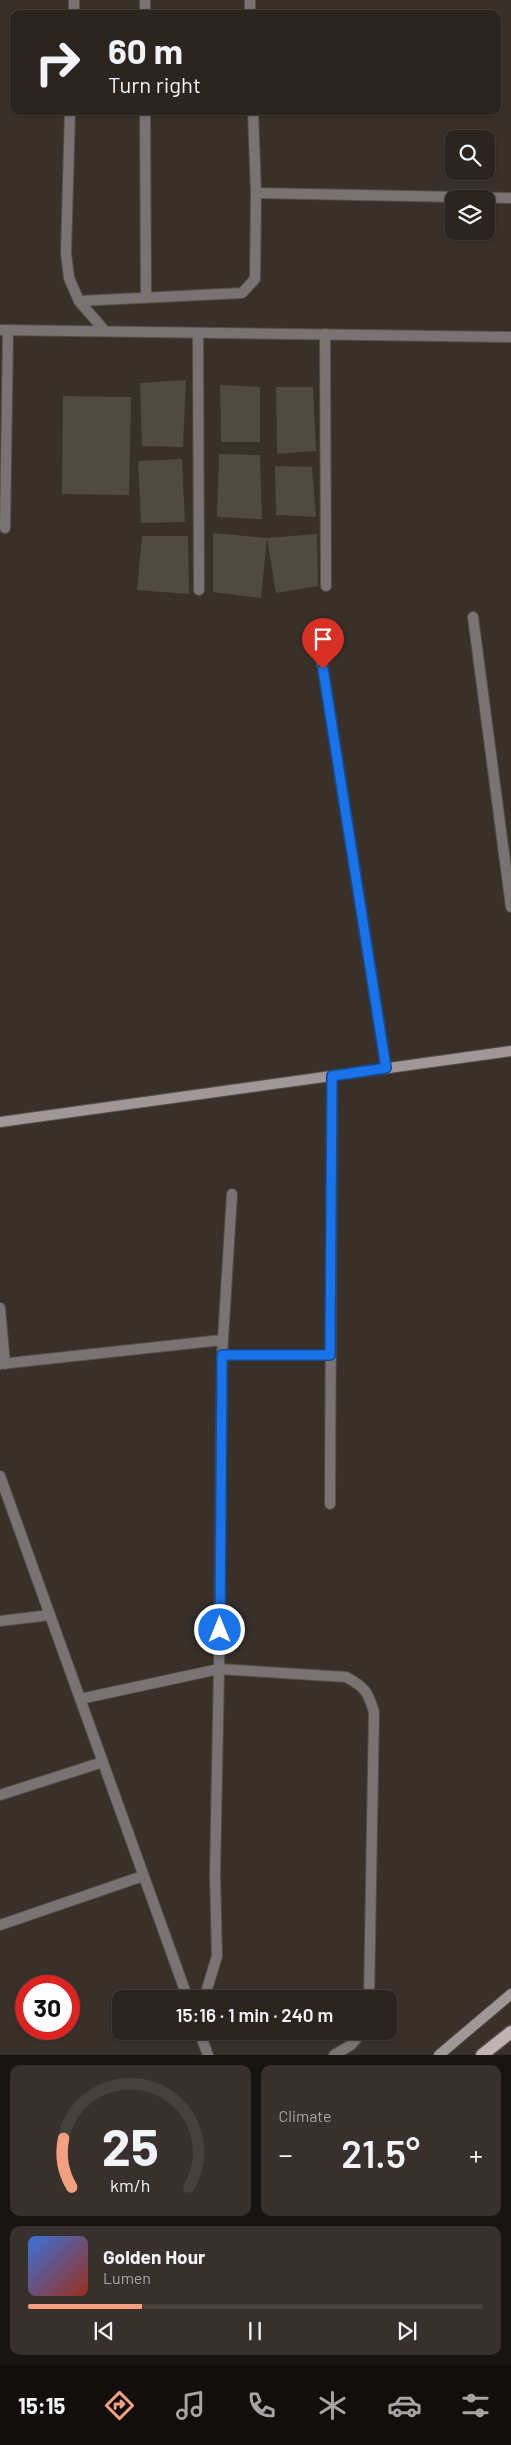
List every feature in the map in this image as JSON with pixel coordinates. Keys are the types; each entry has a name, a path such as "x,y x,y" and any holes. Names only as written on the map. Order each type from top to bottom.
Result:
{"main road":[{"path":"482,2055 511,2032"}],"street":[{"path":"70,115 66,253 69,278 80,301 104,330"},
{"path":"145,115 146,297"},
{"path":"80,301 242,293 255,279 256,193 253,115"},
{"path":"256,193 511,198"},
{"path":"5,528 4,330 511,337"},
{"path":"198,333 199,590"},
{"path":"325,334 326,586"},
{"path":"473,617 511,907"},
{"path":"317,631 386,1068"},
{"path":"0,1122 511,1051"},
{"path":"330,1504 332,1076"},
{"path":"207,1990 217,1956 215,1875 222,1340 232,1194"},
{"path":"0,1308 3,1364 222,1340"},
{"path":"222,1355 330,1355"},
{"path":"0,1476 185,1990"},
{"path":"0,1621 50,1614"},
{"path":"80,1699 219,1669 346,1677 361,1685 369,1696 374,1712 369,1990"},
{"path":"0,1795 103,1762"},
{"path":"0,1925 144,1876"},
{"path":"439,2055 511,1994"},
{"path":"202,2040 208,2055"},
{"path":"334,2055 351,2045 355,2040"}],"building":[{"path":"186,380 183,447 142,446 140,383"},
{"path":"220,385 260,387 260,442 221,442"},
{"path":"276,387 313,387 316,451 277,454"},
{"path":"63,396 131,397 129,495 62,494"},
{"path":"219,454 260,455 262,519 217,517"},
{"path":"182,459 185,522 141,523 138,461"},
{"path":"275,466 312,467 316,517 276,515"},
{"path":"213,533 267,538 261,598 213,592"},
{"path":"317,534 318,586 276,593 267,538"},
{"path":"142,536 188,536 189,594 137,590"}],"route":[{"path":"220,1630 222,1355 330,1355 332,1076 386,1068 323,669"}]}
